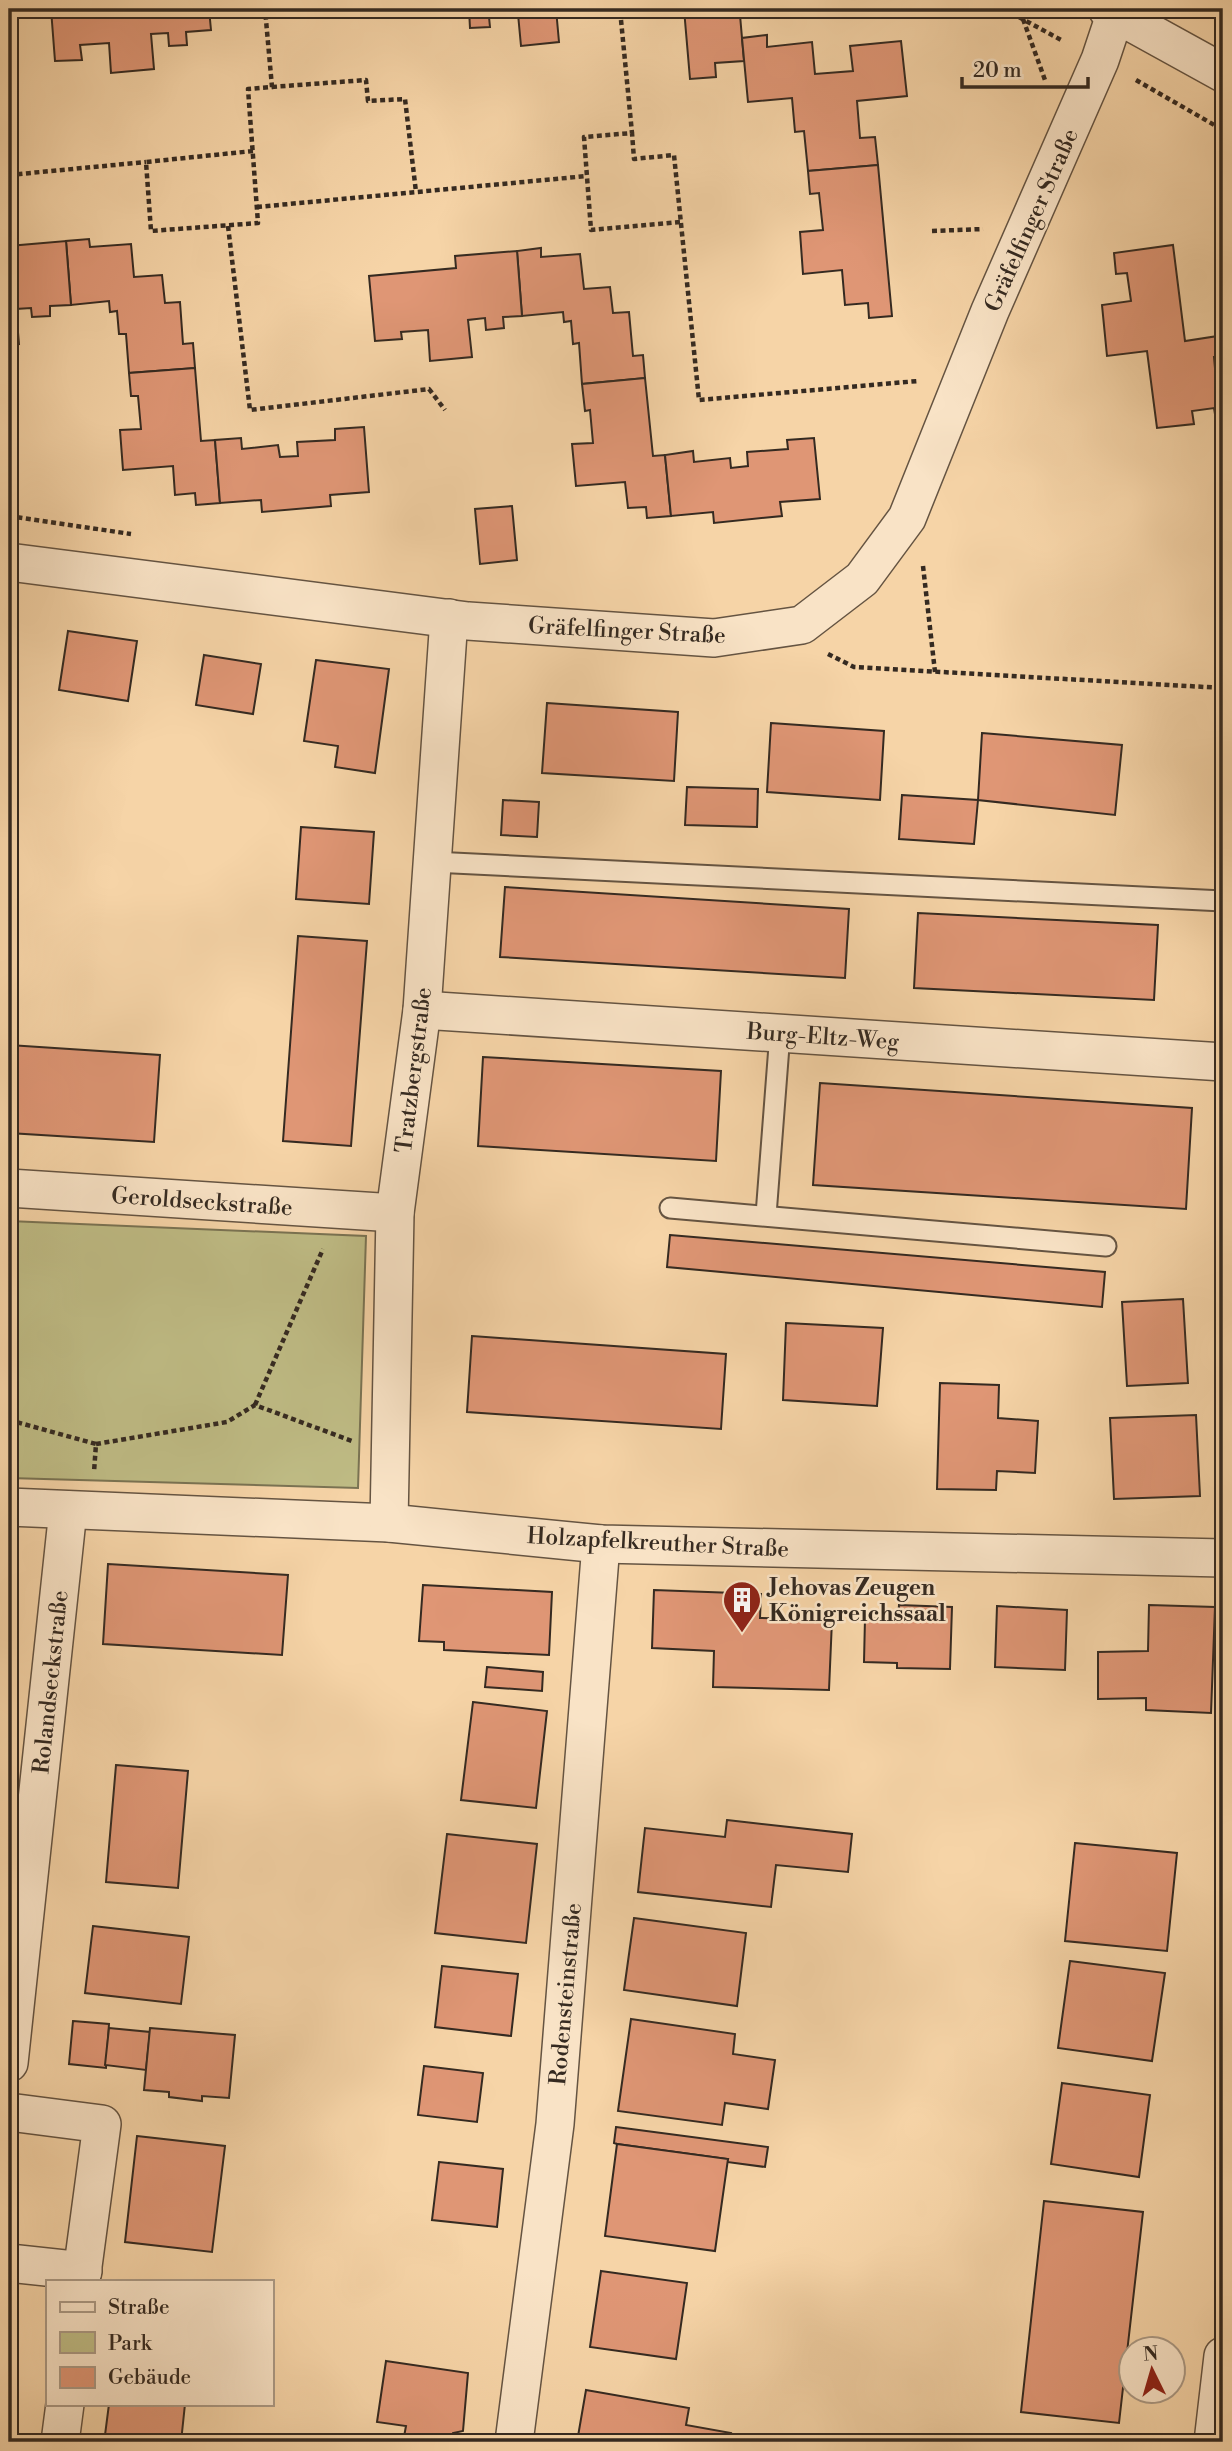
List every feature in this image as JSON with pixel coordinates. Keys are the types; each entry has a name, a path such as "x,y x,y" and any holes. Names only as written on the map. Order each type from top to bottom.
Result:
{"street":[{"name":"Gräfelfinger Straße","path":"9,562 449,618 714,638 802,625 862,579 907,518 990,311 1100,60 1113,10"},
{"path":"1113,10 1223,73"},
{"name":"Tratzbergstraße","path":"389,1523 395,1213 422,1010 449,618"},
{"name":"Burg-Eltz-Weg","path":"422,1010 1223,1062"},
{"name":"Geroldseckstraße","path":"9,1188 395,1213"},
{"name":"Holzapfelkreuther Straße","path":"9,1507 389,1523 601,1544 1223,1558"},
{"name":"Rolandseckstraße","path":"9,2063 79,1511"},
{"name":"Rodensteinstraße","path":"514,2442 555,2124 601,1544"},
{"path":"9,2112 102,2124 82,2276 9,2263"},
{"path":"1213,2442 1223,2356"},
{"path":"60,2442 65,2406"}],"lane":[{"path":"433,862 1223,901"},
{"path":"766,1215 780,1033"},
{"path":"670,1208 1106,1246"}],"path":[{"path":"265,9 272,87"},
{"path":"1004,9 1223,130"},
{"path":"1023,19 1046,76 1041,89"},
{"path":"621,20 634,159 674,155 699,400 920,381 915,394"},
{"path":"146,162 151,231 258,223 248,89 366,80 368,101 405,99 416,192"},
{"path":"632,133 584,137 591,230 680,222"},
{"path":"9,175 253,151"},
{"path":"257,207 587,176"},
{"path":"228,226 250,410 429,389 444,410"},
{"path":"932,231 988,229 983,242"},
{"path":"9,516 133,534"},
{"path":"923,561 935,672"},
{"path":"826,653 854,667 1223,688"},
{"path":"9,1420 96,1444 227,1422 255,1405 341,1210"},
{"path":"255,1405 391,1456"},
{"path":"79,1511 96,1444"}],"green space":[{"path":"9,1221 366,1236 358,1488 9,1478"}],"building":[{"path":"51,9 209,9 211,30 186,32 187,45 169,46 168,33 151,34 154,69 111,73 109,43 80,45 82,60 55,61"},
{"path":"469,9 556,9 559,42 521,46 518,14 489,17 490,27 470,28"},
{"path":"571,9 590,9 590,13 572,15"},
{"path":"684,9 746,9 747,14 740,15 744,61 715,63 716,77 690,79"},
{"path":"767,35 767,47 812,42 815,74 853,71 850,46 901,41 907,96 857,101 860,138 875,137 878,165 808,171 804,131 795,132 792,98 748,102 742,38"},
{"path":"878,165 892,316 869,318 868,303 845,305 842,270 803,274 800,232 823,230 819,193 810,194 808,171"},
{"path":"89,239 90,247 131,244 134,277 162,275 165,303 180,302 183,344 193,343 195,368 129,373 126,334 119,334 117,311 110,312 109,301 71,305 66,241"},
{"path":"66,241 71,305 50,306 50,316 32,317 31,308 16,309 19,344 9,345 9,246"},
{"path":"1173,245 1185,341 1218,336 1221,357 1214,357 1216,379 1223,378 1223,463 1214,408 1192,411 1194,424 1157,428 1147,351 1107,356 1102,305 1131,301 1127,273 1116,274 1114,253"},
{"path":"541,248 541,257 580,254 584,289 610,287 613,313 629,312 633,356 643,355 645,378 582,384 579,343 573,344 571,321 564,322 563,312 522,316 517,251"},
{"path":"517,251 522,316 503,317 504,328 486,330 485,318 468,320 472,357 430,361 428,330 401,332 402,339 375,341 369,276 456,268 455,256"},
{"path":"195,368 201,441 215,440 220,503 196,505 195,493 175,495 173,466 123,470 120,430 141,429 138,396 131,396 129,373"},
{"path":"645,378 653,456 665,455 671,516 647,518 646,507 628,508 625,482 576,486 572,444 593,443 590,410 585,411 582,384"},
{"path":"364,427 369,492 330,495 331,506 262,512 261,500 220,503 215,440 241,438 242,449 278,445 280,457 298,456 297,442 335,440 335,429"},
{"path":"814,438 820,499 780,502 782,516 714,523 713,512 671,516 665,455 693,451 694,462 730,458 731,468 748,466 747,452 788,449 787,440"},
{"path":"512,506 517,560 480,564 475,509"},
{"path":"9,611 18,612 15,709 9,709"},
{"path":"68,631 137,641 128,701 59,690"},
{"path":"204,655 261,664 253,714 196,705"},
{"path":"316,660 389,669 375,773 335,767 338,746 304,741"},
{"path":"547,703 678,712 674,781 542,773"},
{"path":"771,723 884,731 880,800 767,792"},
{"path":"982,733 1122,745 1115,815 978,800"},
{"path":"687,787 758,789 757,827 685,825"},
{"path":"902,795 978,800 974,844 899,839"},
{"path":"503,800 539,802 537,837 501,835"},
{"path":"301,827 374,832 369,904 296,899"},
{"path":"505,887 849,909 845,978 500,957"},
{"path":"918,913 1158,925 1154,1000 914,988"},
{"path":"298,936 367,941 351,1146 283,1141"},
{"path":"9,1045 160,1055 154,1142 9,1133"},
{"path":"483,1057 721,1071 716,1161 478,1146"},
{"path":"820,1083 1192,1108 1186,1209 813,1185"},
{"path":"670,1235 1105,1272 1102,1307 667,1267"},
{"path":"1183,1299 1188,1383 1127,1386 1122,1302"},
{"path":"786,1323 883,1328 877,1406 783,1400"},
{"path":"472,1336 726,1354 721,1429 467,1412"},
{"path":"940,1383 999,1385 998,1418 1038,1421 1035,1473 997,1471 996,1490 937,1489"},
{"path":"1196,1415 1200,1496 1114,1499 1110,1418"},
{"path":"108,1564 288,1575 282,1655 103,1644"},
{"path":"423,1585 552,1592 549,1655 444,1650 444,1642 419,1641"},
{"name":"Jehovas Zeugen Königreichssaal","path":"654,1590 761,1594 760,1618 832,1620 829,1690 713,1687 714,1651 652,1648"},
{"path":"899,1605 952,1607 950,1669 897,1668 897,1663 864,1662 865,1618 898,1619"},
{"path":"1149,1605 1215,1607 1211,1713 1146,1710 1146,1698 1098,1699 1098,1652 1148,1651"},
{"path":"997,1606 1067,1610 1065,1670 995,1667"},
{"path":"487,1667 543,1672 542,1691 485,1687"},
{"path":"473,1702 547,1711 536,1808 461,1800"},
{"path":"116,1765 188,1771 178,1888 106,1882"},
{"path":"727,1820 852,1834 848,1872 776,1865 771,1907 638,1892 645,1828 725,1837"},
{"path":"447,1834 537,1844 526,1943 435,1933"},
{"path":"1075,1843 1177,1853 1167,1951 1065,1941"},
{"path":"634,1918 746,1933 737,2006 624,1990"},
{"path":"93,1926 189,1937 181,2004 85,1993"},
{"path":"1070,1961 1165,1973 1152,2061 1058,2048"},
{"path":"442,1966 518,1974 511,2036 435,2027"},
{"path":"631,2019 735,2034 733,2054 775,2060 768,2109 725,2103 722,2125 618,2111"},
{"path":"73,2021 109,2024 106,2068 69,2064"},
{"path":"109,2028 150,2032 146,2070 105,2065"},
{"path":"150,2028 235,2035 229,2098 202,2096 202,2101 169,2097 169,2092 144,2090"},
{"path":"424,2066 483,2073 477,2122 418,2115"},
{"path":"1062,2083 1150,2095 1139,2177 1051,2164"},
{"path":"616,2127 768,2147 765,2167 727,2162 728,2159 617,2144 614,2143"},
{"path":"137,2136 225,2146 212,2252 125,2242"},
{"path":"617,2144 728,2159 715,2251 605,2236"},
{"path":"439,2162 503,2169 497,2227 432,2220"},
{"path":"1044,2201 1143,2212 1129,2336 1116,2336 1116,2406 1121,2406 1119,2423 1021,2412"},
{"path":"601,2271 687,2283 676,2359 590,2347"},
{"path":"9,2330 17,2331 9,2390"},
{"path":"386,2361 468,2373 463,2431 453,2433 452,2442 403,2442 406,2426 377,2422"},
{"path":"586,2390 689,2408 686,2425 731,2433 730,2437 750,2442 577,2442"},
{"path":"109,2406 185,2406 181,2442 105,2435"}],"place":[{"name":"Jehovas Zeugen Königreichssaal","path":"742,1634"}]}
